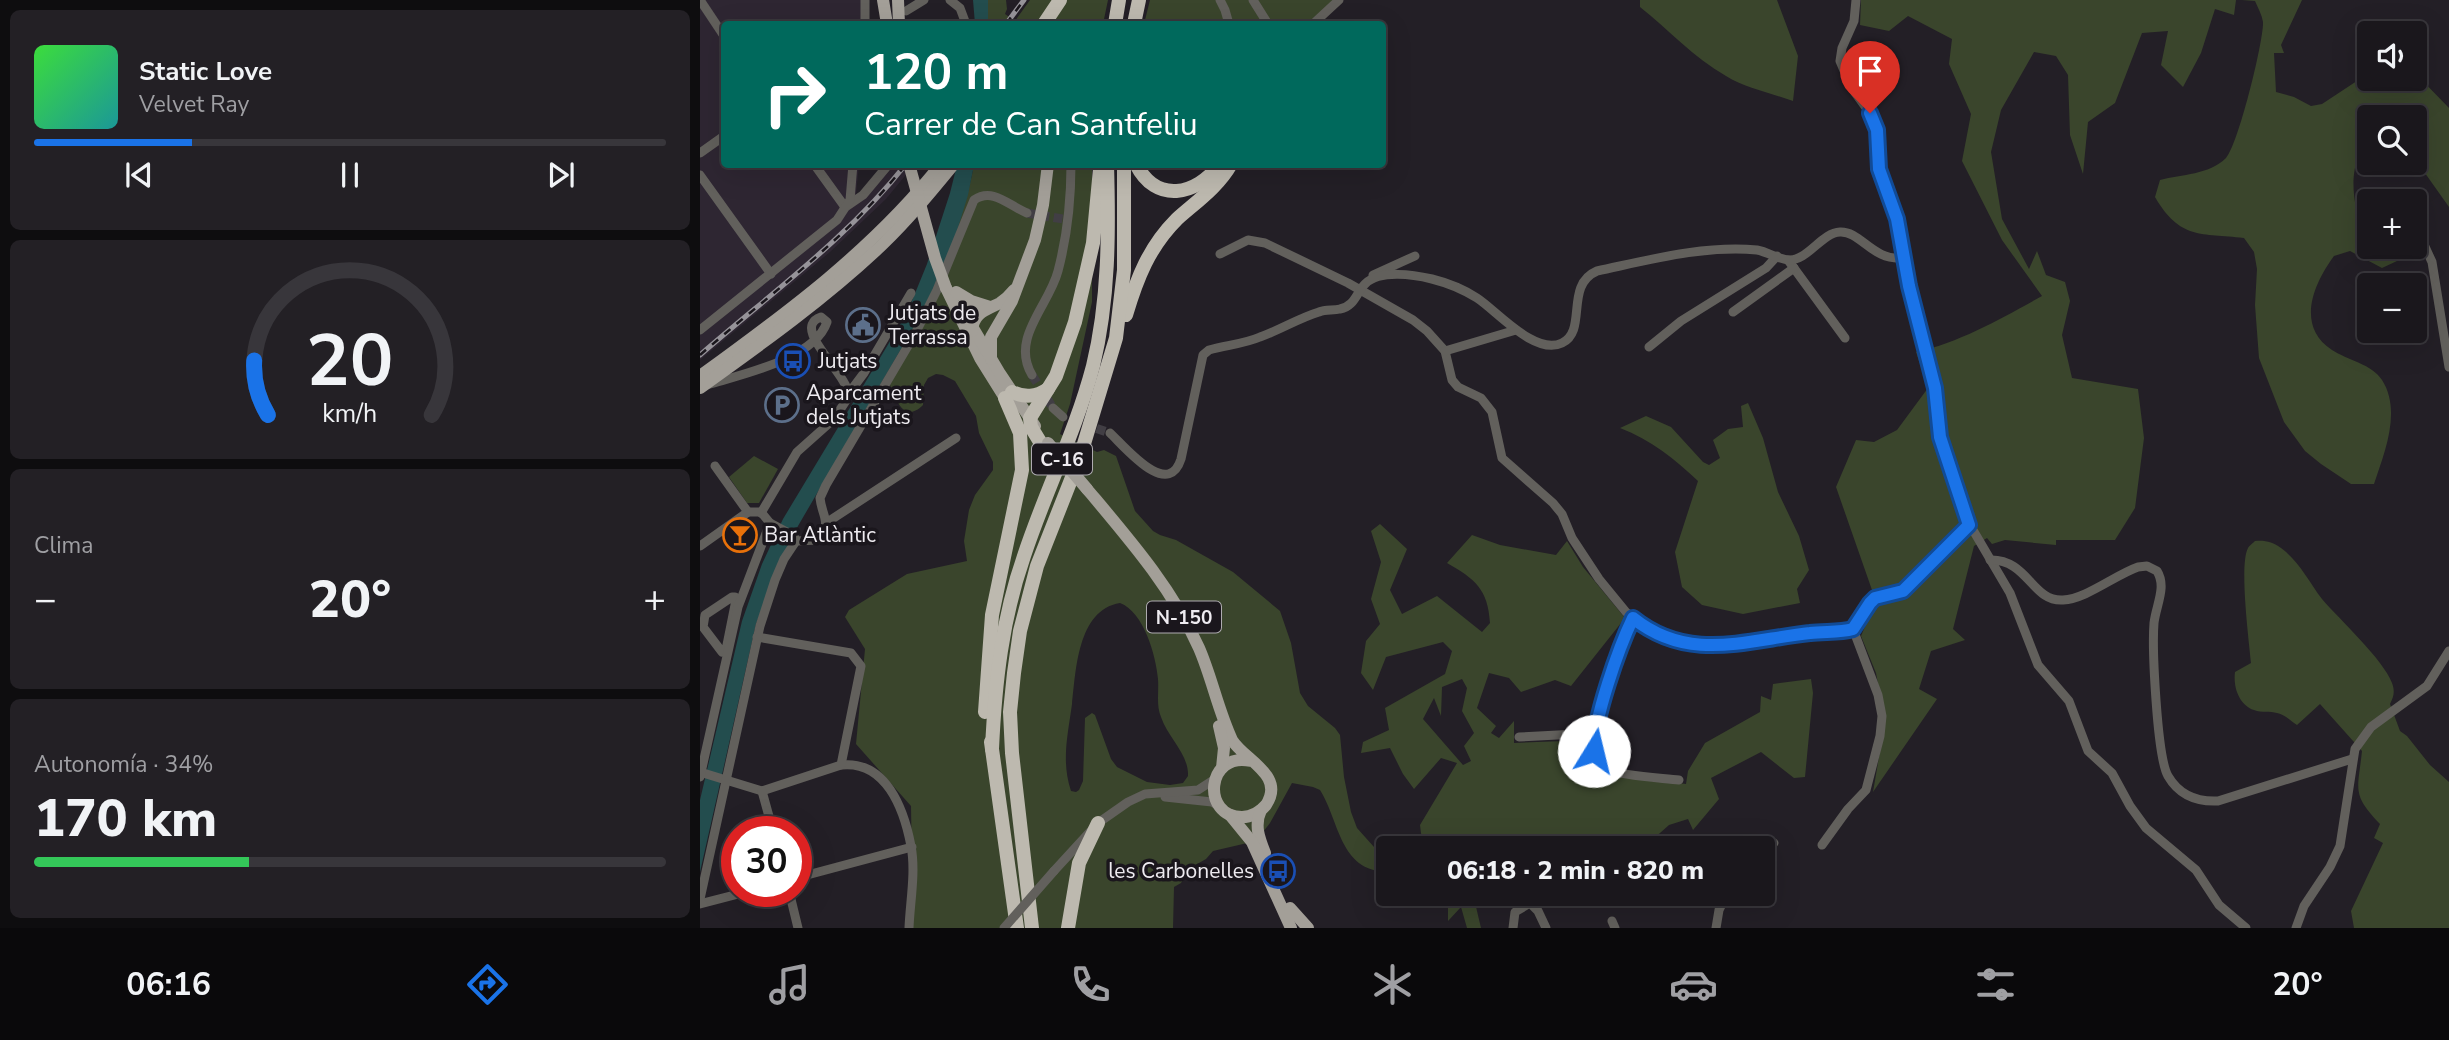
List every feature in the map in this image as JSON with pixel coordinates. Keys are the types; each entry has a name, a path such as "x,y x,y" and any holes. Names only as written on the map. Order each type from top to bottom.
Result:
{"highway":[{"path":"1046,21 1060,0"},
{"path":"1116,21 1119,0"},
{"path":"1135,21 1139,0"},
{"path":"1047,446 1031,427 1030,418 1056,376 1075,322 1093,243 1101,168"},
{"name":"C-16","path":"1017,928 992,749 994,702 1003,632 1011,598 1033,531 1082,404 1100,334 1108,260 1107,168"},
{"name":"C-16","path":"1032,928 1012,753 1010,712 1014,673 1020,631 1037,566 1080,457 1116,338 1124,270 1125,168"},
{"path":"1139,168 1151,184 1161,189 1180,191 1201,184 1216,168"},
{"path":"1109,366 1120,342 1135,284 1148,256 1162,236 1217,184 1228,168"},
{"path":"992,749 985,695 992,615 1023,456 1009,395 1035,396 1049,388"},
{"path":"1068,928 1079,863 1098,823"}],"main road":[{"path":"883,0 886,21"},
{"path":"892,0 893,21"},
{"path":"900,21 904,4"},
{"name":"N-150","path":"913,168 952,288 972,327"},
{"path":"701,384 842,267 894,217 937,168"},
{"path":"701,384 791,323 862,263 896,231 951,168"},
{"path":"985,358 999,323 1012,301 1038,229 1047,168"},
{"path":"952,288 971,301 990,307"},
{"name":"N-150","path":"952,288 956,309 1009,395 1047,446 1139,551 1175,603 1206,664 1232,740 1251,761"},
{"path":"972,327 975,318 1005,300 1017,288"},
{"path":"956,309 972,327 985,358"},
{"path":"972,327 988,328 999,323"},
{"name":"N-150","path":"1009,395 1030,418"},
{"name":"N-150","path":"1086,492 1149,575 1188,638 1222,736 1224,748 1219,774"},
{"path":"1291,928 1252,842 1214,796 1219,774 1234,761 1251,761 1263,769 1270,784 1269,798 1261,810 1258,825 1260,841 1299,928"},
{"path":"1224,810 1243,817 1261,810"},
{"path":"1290,908 1308,928"}],"street":[{"path":"714,0 702,5 721,32"},
{"path":"864,0 865,21"},
{"path":"904,4 924,0"},
{"path":"950,0 960,8 965,21"},
{"path":"1220,0 1228,21"},
{"path":"1253,0 1266,21"},
{"path":"1316,21 1339,0"},
{"path":"1856,0 1854,20 1842,48 1840,61 1851,87 1874,120 1878,136 1879,169 1897,219 1922,343 1935,388 1940,437 1969,525 2014,603 2038,665 2069,701 2088,751 2112,773 2140,820 2196,870 2219,905 2246,928"},
{"path":"700,153 721,138"},
{"path":"817,168 845,207"},
{"path":"700,330 837,220 850,200 853,168"},
{"path":"845,207 863,195 886,168"},
{"path":"1032,375 1027,367 1025,347 1028,332 1050,293 1058,272 1071,168"},
{"path":"700,175 771,274"},
{"path":"700,546 748,512 761,513 773,525 795,538 819,540 826,529 820,498 920,323 953,256 974,200 982,195 992,194 1013,208 1027,213"},
{"path":"1733,312 1796,259 1828,236 1839,232 1853,236 1886,258 1903,258"},
{"path":"1220,254 1248,240 1256,240 1330,274 1413,320 1427,331 1445,351 1452,380 1458,387 1480,398 1492,412 1502,458 1553,503 1599,579 1633,618 1652,632 1668,639 1713,646 1853,629 1875,598 1903,591 1969,525"},
{"path":"1367,282 1384,276 1407,276 1453,286 1479,299 1525,337 1550,344 1562,343 1568,339 1574,324 1581,285 1597,271 1691,252 1756,250 1777,256 1791,264 1845,338"},
{"path":"2427,251 2432,262 2449,367"},
{"path":"1110,433 1138,461 1159,475 1170,474 1179,464 1203,355 1209,350 1259,338 1318,312 1340,309 1352,303 1371,276 1415,256"},
{"path":"1649,347 1681,321 1766,268 1777,256"},
{"path":"761,513 797,452 834,419 847,400 911,293"},
{"path":"1445,351 1516,330"},
{"path":"701,384 778,362 815,342 844,380 849,393"},
{"path":"1054,408 1063,417"},
{"path":"826,523 956,438"},
{"path":"715,466 748,512"},
{"path":"773,525 746,582 738,607 701,774 762,791 841,765 859,765 878,774 892,792 912,847 909,928"},
{"path":"721,897 700,902 757,637 775,580 795,538"},
{"path":"1990,560 2000,559 2012,564 2046,596 2060,600 2080,596 2138,567 2147,566 2157,571 2162,587 2155,611 2154,642 2162,762 2173,784 2190,796 2202,801 2218,801 2352,759"},
{"path":"700,615 746,582"},
{"path":"701,629 721,651 725,651 735,597 705,615 701,629 726,667"},
{"path":"1633,618 1618,656 1596,733 1594,751 1608,769 1679,780"},
{"path":"1822,845 1848,808 1866,790 1880,736 1882,716 1878,695 1853,629"},
{"path":"757,637 851,653 861,666 841,765"},
{"path":"2296,928 2304,906 2330,867 2340,846 2352,759 2365,734 2427,686 2449,651"},
{"path":"1519,737 1596,733"},
{"path":"1004,928 1098,823 1139,796 1198,790 1219,774"},
{"path":"762,791 769,816"},
{"path":"1154,793 1162,797 1212,802 1224,810"},
{"path":"812,874 912,847"},
{"path":"1513,928 1515,912 1530,903 1538,911 1546,928"},
{"path":"1716,928 1721,906"},
{"path":"793,907 798,928"}],"shaded area":[{"path":"700,0 868,0 867,21 721,21 721,168 859,168 856,194 862,201 892,168 912,168 886,199 830,252 700,360"},
{"path":"973,0 988,0 988,21 975,21"},
{"path":"988,0 1006,0 1005,14 1015,21 988,21"},
{"path":"1030,0 1108,0 1104,21 1015,21"},
{"path":"1150,0 1336,0 1310,21 1145,21"},
{"path":"1640,0 1777,0 1798,56 1793,101 1741,84 1714,69 1640,7"},
{"path":"1861,0 2236,0 2234,15 2215,9 2201,53 2183,87 2161,65 2168,31 2142,33 2115,103 2088,122 2083,174 2070,135 2068,75 2056,56 2034,52 2001,110 1991,152 2002,219 2029,269 2037,251 2046,275 2065,282 2070,301 2062,335 2072,378 2138,389 2144,438 2135,508 2115,540 2056,540 2056,545 2005,540 1992,544 1987,538 1974,546 1953,629 1965,640 1931,651 1919,689 1937,699 1873,792 1885,722 1876,673 1861,636 1869,617 1872,590 1836,487 1856,440 1874,442 1897,430 1928,388 1916,352 1965,336 2042,296 2002,240 1962,161 1971,114 1949,64 1952,39 1908,16 1889,31 1860,25"},
{"path":"2242,0 2302,0 2281,45 2284,53 2274,53 2276,92 2311,106 2322,104 2357,81 2357,91 2427,91 2427,85 2449,108 2449,207 2426,175 2427,105 2357,105 2354,189 2357,255 2350,251 2334,256 2320,279 2312,304 2314,329 2321,340 2338,354 2372,370 2382,380 2388,392 2391,419 2374,484 2351,484 2321,464 2305,451 2284,422 2259,358 2255,305 2257,269 2254,252 2244,238 2204,234 2183,228 2173,221 2155,197 2160,180 2212,168 2226,158 2231,149 2249,92 2262,33 2263,22 2255,1"},
{"path":"956,168 973,168 952,247 922,313 798,526 778,566 756,624 700,872 700,800 742,621 762,564 783,519 907,313 927,264"},
{"path":"973,168 1092,168 1092,302 1070,404 1060,434 1097,452 1104,450 1116,456 1135,511 1153,531 1176,540 1233,572 1280,611 1291,643 1300,693 1308,706 1340,735 1351,812 1357,828 1376,851 1376,870 1367,868 1348,851 1320,790 1292,783 1270,823 1256,841 1213,851 1206,859 1190,868 1181,883 1174,887 1173,928 913,928 911,806 856,744 865,649 845,617 849,610 907,574 967,561 964,541 969,510 975,495 993,470 993,462 979,433 976,416 955,381 936,374 928,378 924,385 923,405 908,412 899,404 886,376 939,274 950,247","holes":["1120,603 1136,615 1155,659 1159,712 1182,753 1188,776 1183,783 1170,785 1147,782 1117,767 1092,713 1085,718 1083,781 1079,790 1071,791 1066,769 1066,748 1081,644 1095,617 1106,608"]},
{"path":"2365,259 2397,261 2382,268"},
{"path":"1748,403 1763,438 1778,492 1799,536 1809,570 1797,589 1800,603 1743,614 1702,605 1682,587 1675,552 1698,481 1662,451 1620,428 1646,416 1671,427 1703,462 1709,465 1720,458 1713,440 1728,429 1743,427 1741,406"},
{"path":"754,456 778,469 759,503 747,503 729,477"},
{"path":"1380,524 1407,549 1390,590 1402,614 1437,596 1482,632 1490,623 1483,593 1465,574 1447,563 1472,535 1500,545 1556,555 1567,541 1583,567 1625,618 1571,686 1555,680 1521,692 1509,678 1489,673 1477,708 1496,726 1491,733 1499,738 1514,721 1514,743 1591,740 1592,760 1607,773 1686,784 1688,771 1705,743 1760,712 1761,696 1771,700 1773,684 1811,679 1813,693 1805,777 1794,778 1761,752 1711,778 1719,799 1693,830 1688,819 1669,825 1657,836 1421,836 1420,825 1457,763 1441,758 1414,789 1390,748 1361,753 1363,742 1389,730 1385,708 1445,674 1452,651 1443,642 1386,657 1373,690 1361,673 1366,641 1380,624 1371,599 1381,562 1371,531","holes":["1462,679 1467,688 1462,711 1474,733 1464,746 1471,761 1463,765 1423,719 1434,698 1441,716 1442,687"]},
{"path":"2255,541 2272,543 2287,553 2322,599 2380,663 2393,686 2394,694 2390,704 2400,731 2449,782 2449,928 2354,928 2351,911 2383,843 2374,838 2380,824 2364,805 2359,791 2362,751 2320,704 2297,725 2280,714 2249,708 2236,689 2235,672 2251,663 2244,570 2248,548"},
{"path":"1448,906 1476,906 1481,928 1467,928 1461,907 1448,921"}],"tunnel":[{"path":"1027,213 1063,219"},
{"path":"1032,375 1053,408"},
{"path":"1071,420 1110,433"}],"railway":[{"path":"1008,21 1024,0"},
{"path":"700,355 834,241 903,168"}],"place":[{"name":"Jutjats de Terrassa","path":"863,325"},
{"name":"Jutjats","path":"793,361"},
{"name":"Aparcament dels Jutjats","path":"782,405"},
{"name":"Bar Atlàntic","path":"740,535"},
{"name":"les Carbonelles","path":"1278,871"}],"route":[{"path":"1594,751 1603,706 1633,618 1652,632 1668,639 1713,646 1846,631 1856,628 1875,598 1897,594 1913,583 1969,525 1940,437 1935,388 1909,286 1897,219 1879,169 1878,136 1870,113"}]}
